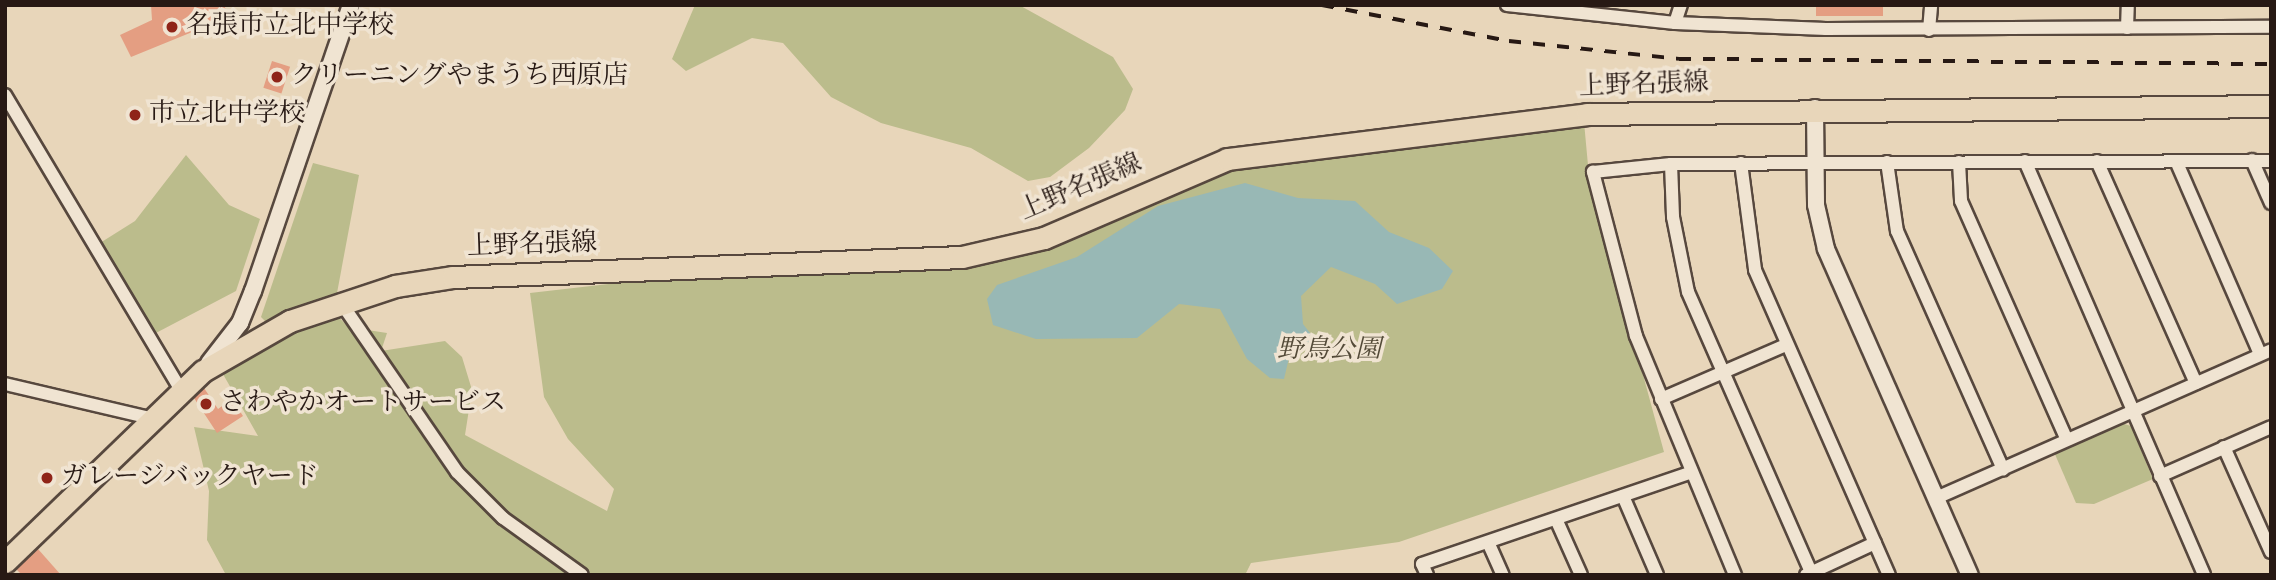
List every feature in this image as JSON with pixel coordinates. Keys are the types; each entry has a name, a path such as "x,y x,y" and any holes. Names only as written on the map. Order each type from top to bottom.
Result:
{"main road":[{"name":"上野名張線","path":"5,562 180,388 203,371 271,330 340,301 453,277 962,257 1044,238 1192,171 1266,151 1587,114 1815,108 2271,106"}],"street":[{"path":"203,371 248,302 351,5"},
{"path":"1507,5 1579,9 1675,23 1929,30 2271,27"},
{"path":"1675,23 1681,5"},
{"path":"1929,30 1931,5"},
{"path":"2127,28 2128,5"},
{"path":"5,94 180,388"},
{"path":"1815,108 1814,163 1829,256 1970,575"},
{"path":"2252,160 2271,203"},
{"path":"2025,161 2204,575"},
{"path":"2098,161 2196,383"},
{"path":"1735,575 1689,473 1636,336 1593,172 1671,164 2271,161"},
{"path":"1887,162 1897,231 2003,468"},
{"path":"1959,162 1961,201 2067,440"},
{"path":"1741,163 1751,257 1786,345 1889,575"},
{"path":"1936,498 2266,352 2177,163"},
{"path":"1671,164 1683,272 1809,574 1875,543"},
{"path":"340,301 457,472 503,518 582,575"},
{"path":"1661,399 1786,345"},
{"path":"5,384 150,418"},
{"path":"2160,476 2271,427"},
{"path":"2224,447 2271,552"},
{"path":"1427,575 1422,564 1689,473"},
{"path":"1623,496 1657,575"},
{"path":"1556,519 1581,575"},
{"path":"1488,542 1503,575"}],"green space":[{"path":"695,5 1019,5 1113,57 1133,89 1125,110 1089,148 1050,177 1028,181 971,148 881,123 831,97 783,43 752,38 686,71 672,59"},
{"name":"野鳥公園","path":"1584,122 1589,176 1664,452 1399,542 1251,563 1245,575 226,575 207,540 209,491 194,427 258,436 219,367 313,317 334,312 348,327 387,333 381,351 445,341 462,357 472,390 465,435 607,511 614,489 568,439 544,397 530,293 652,279 979,261 1246,162"},
{"path":"186,155 229,205 260,219 236,291 154,334 100,243 135,221"},
{"path":"313,163 359,175 337,293 267,323 261,317"},
{"path":"2121,423 2131,426 2153,479 2094,504 2076,503 2054,452"}],"water":[{"path":"1245,183 1298,198 1355,201 1389,232 1429,248 1453,271 1442,289 1397,304 1375,284 1331,267 1301,296 1303,324 1314,338 1289,358 1284,379 1270,378 1247,359 1220,309 1179,304 1137,338 1036,339 993,325 987,299 997,285 1077,257 1158,206"}],"building":[{"name":"名張市立北中学校","path":"151,5 224,5 229,17 131,57 120,35 152,20"},
{"path":"1816,5 1883,5 1883,16 1816,16"},
{"name":"クリーニングやまうち西原店","path":"272,61 290,67 281,94 263,88"},
{"name":"さわやかオートサービス","path":"204,388 218,409 232,399 243,416 217,433 194,398"},
{"path":"38,549 61,575 22,575 16,569"}],"railway":[{"path":"1322,5 1509,41 1679,59 2271,64"}],"place":[{"name":"名張市立北中学校","path":"172,27"},
{"name":"クリーニングやまうち西原店","path":"277,77"},
{"name":"市立北中学校","path":"135,115"},
{"name":"さわやかオートサービス","path":"206,404"},
{"name":"ガレージバックヤード","path":"47,478"}]}
